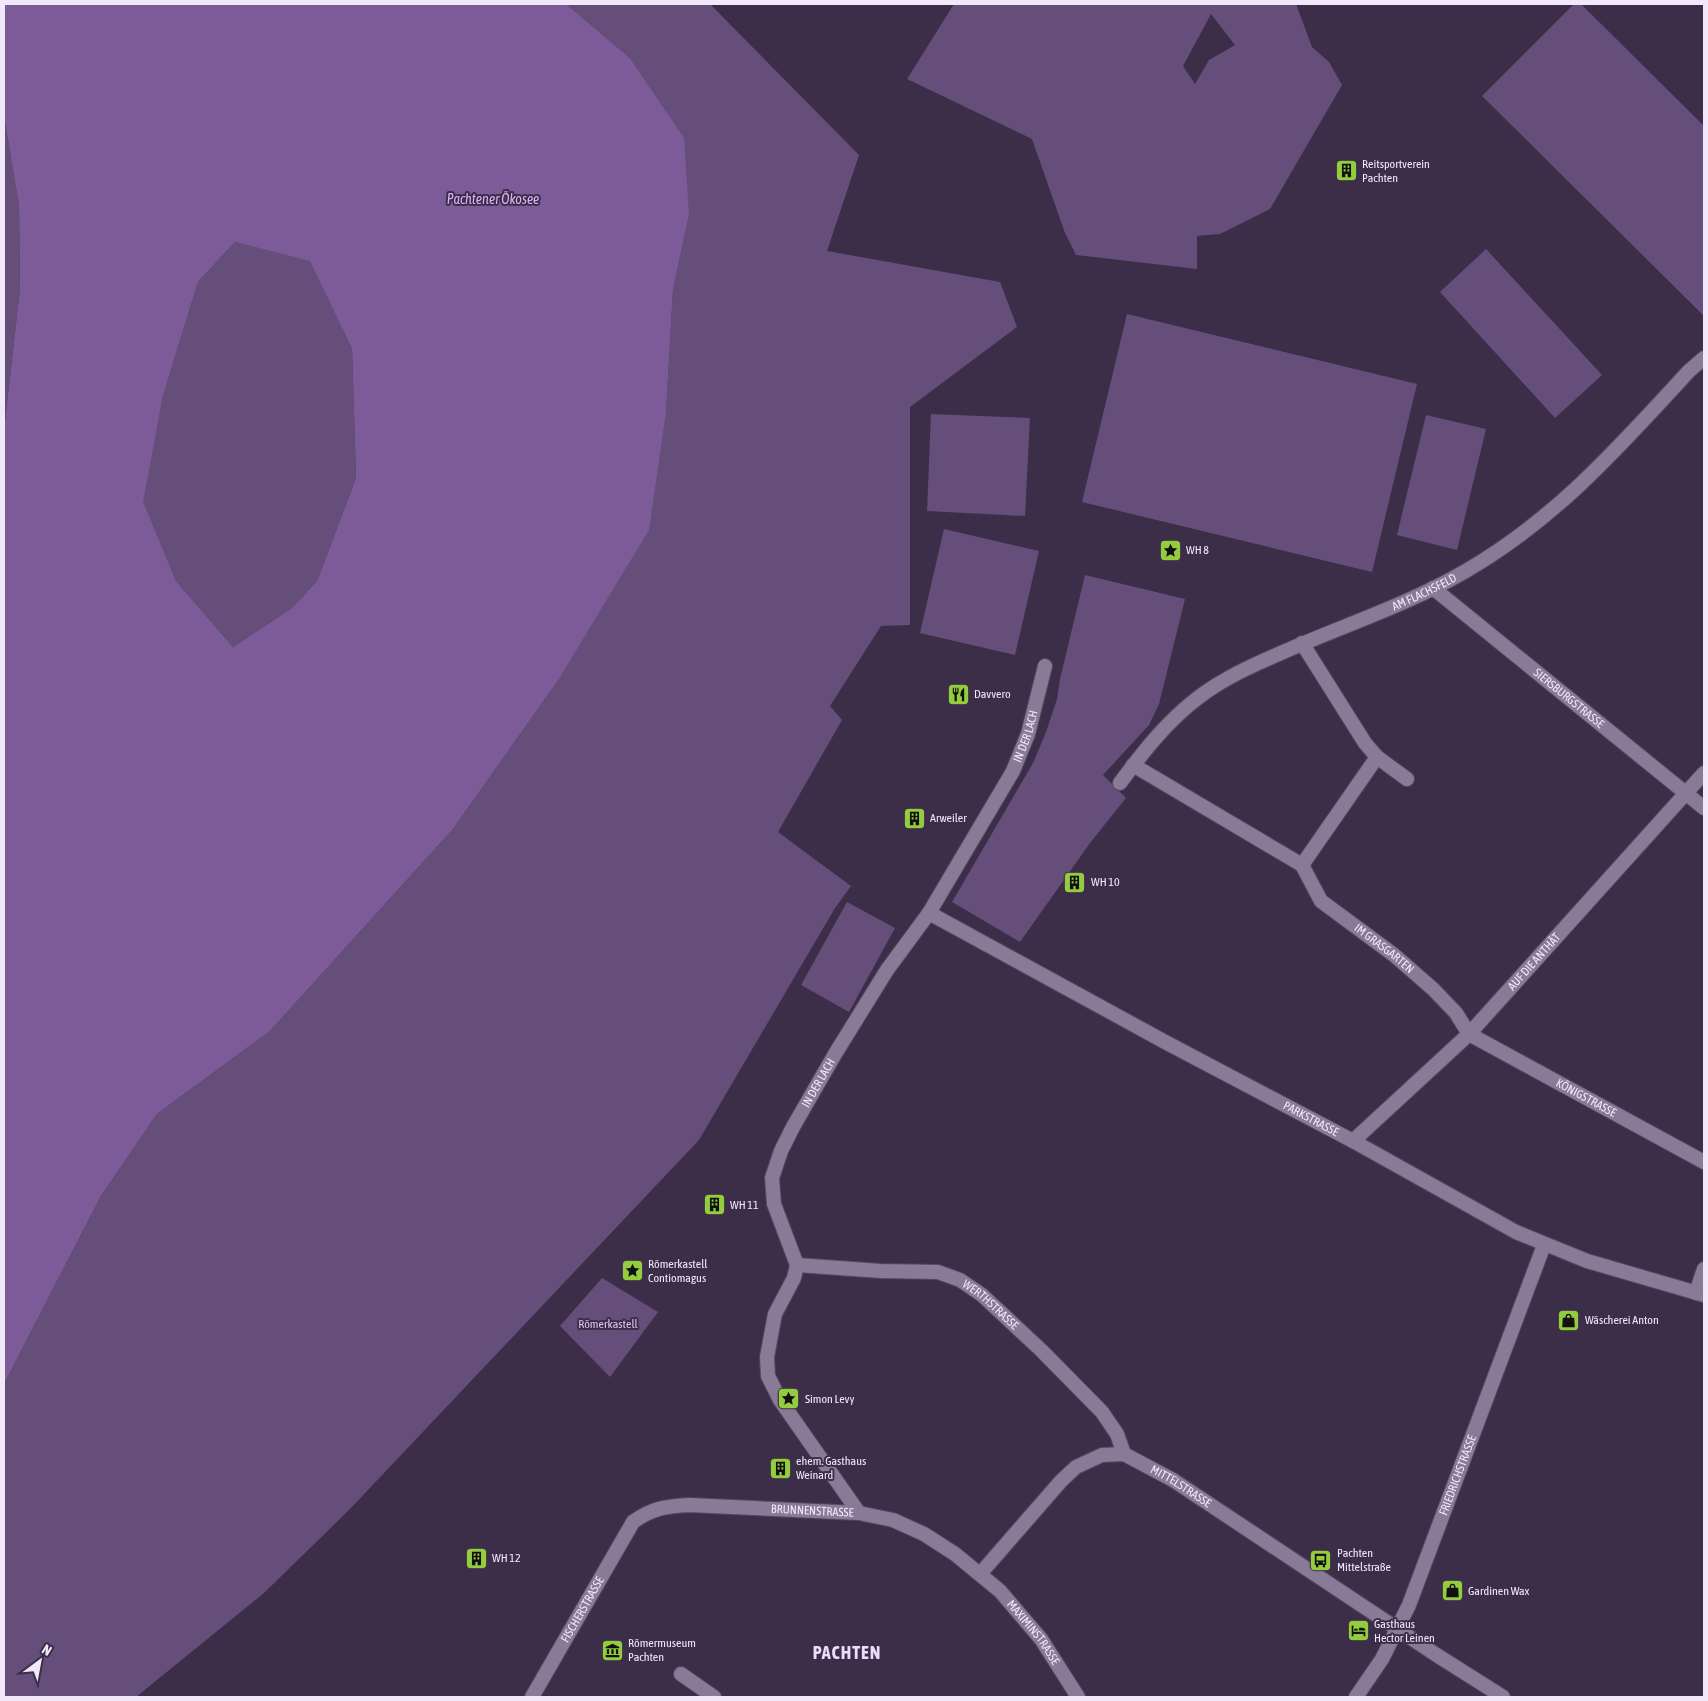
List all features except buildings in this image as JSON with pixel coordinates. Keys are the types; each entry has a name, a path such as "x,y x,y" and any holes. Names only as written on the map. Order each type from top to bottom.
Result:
{"street":[{"name":"AM FLACHSFELD","path":"1120,783 1133,764 1164,727 1199,697 1244,670 1433,588 1504,546 1576,491 1689,371 1704,358"},
{"name":"SIERSBURGSTRASSE","path":"1433,588 1704,808"},
{"path":"1302,644 1365,743 1377,756 1407,779"},
{"name":"IN DER LACH","path":"797,1265 774,1204 772,1178 781,1151 835,1054 887,970 929,913 1013,771 1028,734 1045,666"},
{"path":"1133,764 1302,865 1377,756"},
{"name":"AUF DIE ANTHÄT","path":"1353,1141 1469,1034 1704,772"},
{"name":"IM GRASGARTEN","path":"1302,865 1321,901 1394,955 1433,989 1456,1013 1469,1034"},
{"name":"PARKSTRASSE","path":"929,913 1544,1245 1587,1261 1700,1294"},
{"name":"KÖNIGSTRASSE","path":"1469,1034 1704,1162"},
{"name":"FRIEDRICHSTRASSE","path":"1356,1697 1382,1659 1398,1630 1424,1567 1544,1245"},
{"path":"797,1265 794,1278 776,1314 767,1357 768,1376 780,1400 859,1513"},
{"name":"WERTHSTRASSE","path":"797,1265 881,1271 938,1272 960,1280 982,1295 1041,1350 1102,1412 1117,1434 1124,1454"},
{"path":"1700,1294 1704,1269"},
{"path":"980,1574 1061,1481 1076,1467 1102,1455 1124,1454"},
{"name":"MITTELSTRASSE","path":"1124,1454 1173,1480 1398,1630 1504,1697"},
{"name":"BRUNNENSTRASSE","path":"633,1522 648,1512 663,1506 690,1505 859,1513 892,1520 924,1534 980,1574"},
{"name":"FISCHERSTRASSE","path":"532,1697 633,1522"},
{"name":"MAXIMINSTRASSE","path":"980,1574 1000,1591 1036,1633 1078,1697"},
{"path":"681,1674 714,1697"}],"green space":[{"path":"566,4 710,4 859,155 827,251 1000,282 1017,327 910,407 910,625 881,626 830,706 842,720 778,832 851,886 835,908 699,1140 350,1509 264,1593 136,1697 4,1697 4,1384 101,1196 157,1114 270,1031 453,829 557,682 666,412 673,290 689,215 629,57"},
{"path":"954,4 1296,4 1312,47 1329,62 1342,85 1270,209 1220,234 1197,236 1197,269 1076,255 1065,233 1032,139 907,79","holes":["1211,14 1235,45 1209,60 1195,84 1183,66"]},
{"path":"1574,4 1581,4 1704,126 1704,316 1482,96"},
{"path":"4,116 19,206 20,288 4,430"},
{"path":"235,242 310,260 352,349 356,478 317,581 292,608 233,647 176,581 142,502 163,396 198,282"},
{"path":"1486,249 1602,375 1555,418 1440,292"},
{"path":"1127,314 1417,384 1372,572 1082,502"},
{"path":"931,414 1030,418 1025,516 927,511"},
{"path":"1426,415 1486,429 1457,550 1397,535"},
{"path":"944,529 1039,551 1015,655 920,633"},
{"path":"1085,575 1185,599 1159,704 1149,725 1103,775 1126,798 1090,843 1020,942 952,902 1033,763 1046,732 1057,699"},
{"path":"847,902 895,928 849,1012 801,985"},
{"name":"Römerkastell","path":"602,1278 658,1312 610,1377 560,1326"}],"water":[{"name":"Pachtener Ökosee","path":"4,4 566,4 629,57 684,138 689,215 673,290 666,412 649,530 557,682 453,829 270,1031 157,1114 101,1196 4,1384 4,430 20,288 19,206 4,116","holes":["235,242 310,261 352,349 356,478 317,581 292,608 233,647 176,581 143,502 163,396 198,282"]}],"place":[{"name":"Reitsportverein Pachten","path":"1346,171"},
{"name":"WH 8","path":"1170,550"},
{"name":"Davvero","path":"958,694"},
{"name":"Arweiler","path":"914,818"},
{"name":"WH 10","path":"1075,882"},
{"name":"WH 11","path":"714,1205"},
{"name":"Römerkastell Contiomagus","path":"632,1271"},
{"name":"Wäscherei Anton","path":"1569,1320"},
{"name":"Simon Levy","path":"789,1399"},
{"name":"ehem. Gasthaus Weinard","path":"780,1468"},
{"name":"WH 12","path":"476,1558"},
{"name":"Pachten Mittelstraße","path":"1321,1560"},
{"name":"Gardinen Wax","path":"1452,1591"},
{"name":"Gasthaus Hector Leinen","path":"1358,1631"},
{"name":"Römermuseum Pachten","path":"612,1650"}],"district":[{"name":"PACHTEN","path":"847,1653"}]}
